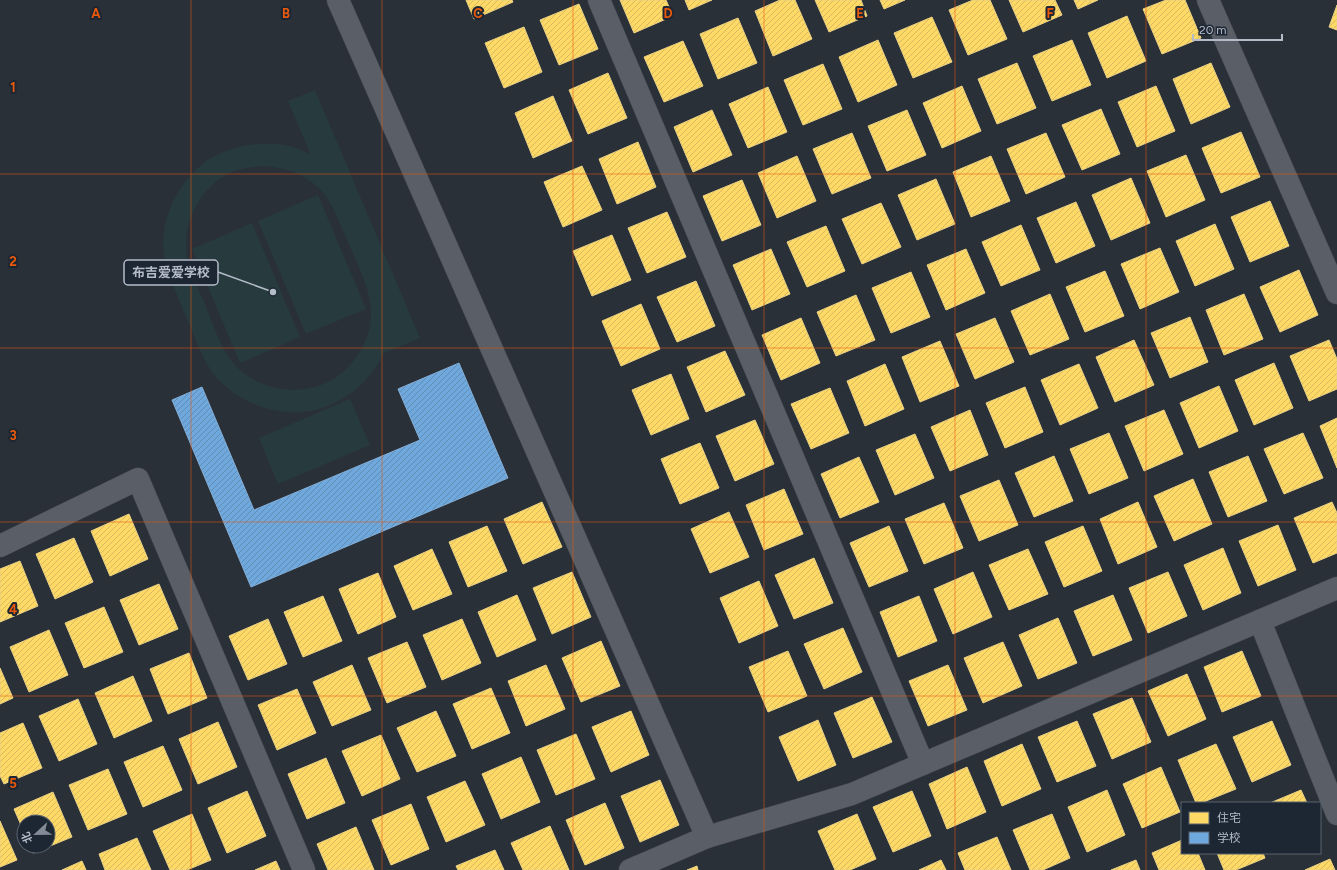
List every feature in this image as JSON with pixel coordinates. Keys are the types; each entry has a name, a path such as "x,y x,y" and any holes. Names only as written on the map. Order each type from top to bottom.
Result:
{"street":[{"path":"338,0 707,837"},
{"path":"599,0 922,764"},
{"path":"1208,0 1337,293"},
{"path":"0,546 138,479 304,870"},
{"path":"630,870 707,837 852,794 1337,588"},
{"path":"1260,621 1337,814"}],"green space":[{"path":"315,90 420,338 384,353 374,371 368,378 354,391 338,401 313,411 297,412 265,408 249,402 235,394 212,372 204,359 172,282 165,261 163,245 164,229 168,213 175,198 195,171 207,161 232,149 255,144 278,144 289,146 311,155 288,101","holes":["251,167 268,167 289,170 296,173 314,184 324,194 336,214 364,279 371,308 369,331 351,364 338,376 323,384 306,389 289,390 272,387 256,381 242,372 230,359 219,339 194,280 187,256 186,244 190,221 194,210 207,191 224,176 233,172"]},
{"path":"318,195 366,309 306,334 258,221"},
{"path":"252,223 300,337 240,363 192,249"},
{"path":"350,399 370,445 278,484 259,438"}],"building: 住宅":[{"path":"466,0 512,0 513,2 474,19"},
{"path":"620,0 666,0 673,16 634,33"},
{"path":"685,0 712,0 689,10"},
{"path":"780,0 795,0 812,39 773,56 755,11"},
{"path":"815,0 861,0 867,16 829,32"},
{"path":"880,0 905,0 884,9"},
{"path":"973,0 990,0 1007,39 968,55 949,10"},
{"path":"1009,0 1055,0 1062,15 1023,32"},
{"path":"1074,0 1098,0 1078,9"},
{"path":"1166,0 1185,0 1201,38 1162,54 1143,9"},
{"path":"579,4 598,49 559,65 540,20"},
{"path":"1337,5 1337,30 1329,27"},
{"path":"1127,16 1146,61 1107,78 1088,33"},
{"path":"932,17 952,62 913,78 894,33"},
{"path":"738,18 757,63 718,79 700,34"},
{"path":"524,27 542,72 504,88 485,43"},
{"path":"878,40 897,85 858,102 839,57"},
{"path":"1072,40 1091,85 1052,101 1033,56"},
{"path":"683,41 703,86 664,102 644,57"},
{"path":"1017,63 1036,108 997,124 978,79"},
{"path":"1211,63 1230,107 1191,124 1173,79"},
{"path":"823,64 842,109 803,125 784,80"},
{"path":"608,73 627,118 588,134 569,90"},
{"path":"962,86 981,131 942,148 923,103"},
{"path":"1156,86 1175,131 1137,147 1118,102"},
{"path":"768,87 787,132 748,148 729,104"},
{"path":"553,96 572,141 533,158 515,113"},
{"path":"1101,109 1120,154 1082,170 1062,125"},
{"path":"712,110 732,155 693,172 674,127"},
{"path":"907,110 926,155 887,171 868,126"},
{"path":"1241,132 1260,177 1221,193 1202,148"},
{"path":"852,133 871,178 832,194 813,149"},
{"path":"1046,133 1065,177 1026,194 1007,149"},
{"path":"638,142 656,187 617,204 599,159"},
{"path":"1186,155 1205,200 1166,217 1147,171"},
{"path":"797,156 816,201 777,218 758,173"},
{"path":"991,156 1010,201 971,217 953,172"},
{"path":"582,166 602,210 563,227 544,182"},
{"path":"1131,178 1150,223 1111,240 1092,195"},
{"path":"936,179 955,224 917,240 898,195"},
{"path":"742,180 761,225 722,241 703,196"},
{"path":"1270,201 1289,246 1250,262 1231,217"},
{"path":"1076,202 1095,246 1056,263 1037,218"},
{"path":"881,203 901,247 862,264 842,219"},
{"path":"667,212 686,257 647,273 628,228"},
{"path":"1215,224 1234,269 1195,286 1176,241"},
{"path":"1021,225 1040,270 1001,286 982,242"},
{"path":"826,226 845,271 807,287 787,242"},
{"path":"612,235 631,280 592,296 573,251"},
{"path":"1160,248 1179,292 1140,309 1121,264"},
{"path":"771,249 790,294 752,310 733,265"},
{"path":"966,249 985,293 946,310 927,265"},
{"path":"1299,270 1318,315 1280,332 1260,287"},
{"path":"1105,271 1124,316 1085,332 1066,287"},
{"path":"911,272 930,317 891,333 872,288"},
{"path":"696,281 715,326 677,342 657,297"},
{"path":"1050,294 1069,339 1030,355 1011,311"},
{"path":"1244,294 1263,339 1224,355 1206,310"},
{"path":"856,295 875,340 836,356 817,312"},
{"path":"641,304 660,349 621,366 602,321"},
{"path":"1190,317 1208,362 1170,378 1151,333"},
{"path":"801,318 820,363 781,380 762,335"},
{"path":"995,318 1014,362 975,379 956,334"},
{"path":"1134,340 1154,385 1115,402 1096,357"},
{"path":"1329,340 1337,359 1337,389 1309,401 1290,356"},
{"path":"940,341 959,386 920,402 902,357"},
{"path":"725,351 745,395 706,412 687,367"},
{"path":"1274,363 1293,408 1254,425 1235,380"},
{"path":"885,364 904,409 865,426 847,381"},
{"path":"1079,364 1098,408 1060,425 1041,380"},
{"path":"671,374 689,419 651,435 632,390"},
{"path":"1219,386 1238,431 1199,448 1180,403"},
{"path":"1025,387 1043,432 1005,448 986,403"},
{"path":"830,388 849,433 811,449 791,404"},
{"path":"970,410 988,455 950,471 931,427"},
{"path":"1164,410 1183,454 1144,471 1125,426"},
{"path":"1337,418 1337,468 1320,426"},
{"path":"755,420 774,464 735,481 716,436"},
{"path":"1109,433 1128,478 1089,494 1070,449"},
{"path":"1303,433 1323,478 1284,494 1264,449"},
{"path":"915,434 934,478 895,495 876,450"},
{"path":"700,443 719,488 680,504 661,459"},
{"path":"1054,456 1073,501 1034,517 1015,473"},
{"path":"1248,456 1267,501 1228,517 1209,472"},
{"path":"859,457 879,502 840,518 821,474"},
{"path":"1193,479 1212,524 1174,541 1154,496"},
{"path":"999,480 1018,525 979,541 960,496"},
{"path":"784,489 803,534 764,550 746,505"},
{"path":"542,502 562,547 523,564 504,519"},
{"path":"1138,502 1157,547 1118,564 1100,519"},
{"path":"1332,502 1337,513 1337,553 1313,563 1294,518"},
{"path":"944,503 963,548 924,564 905,519"},
{"path":"729,512 749,557 710,573 691,529"},
{"path":"129,514 148,559 110,576 91,531"},
{"path":"1278,525 1296,570 1258,586 1239,541"},
{"path":"487,526 507,571 468,587 449,542"},
{"path":"889,526 908,571 869,587 850,543"},
{"path":"1083,526 1102,571 1064,587 1045,542"},
{"path":"74,538 93,582 55,599 36,554"},
{"path":"1223,548 1241,593 1203,610 1184,565"},
{"path":"432,549 452,594 413,610 394,566"},
{"path":"1028,549 1048,594 1009,610 989,565"},
{"path":"814,558 833,603 794,619 775,575"},
{"path":"20,561 38,606 0,622 0,569"},
{"path":"572,572 591,617 552,634 533,588"},
{"path":"973,572 992,617 953,634 934,589"},
{"path":"1168,572 1187,616 1148,633 1129,588"},
{"path":"378,573 396,617 358,634 339,589"},
{"path":"759,581 778,626 739,643 720,598"},
{"path":"159,584 178,629 139,645 120,600"},
{"path":"517,595 536,640 497,657 478,612"},
{"path":"1113,595 1132,640 1093,656 1074,611"},
{"path":"323,596 342,641 303,657 284,612"},
{"path":"919,596 937,641 898,657 880,612"},
{"path":"104,607 123,652 84,668 65,623"},
{"path":"1058,618 1077,663 1038,679 1019,635"},
{"path":"268,619 287,664 248,680 229,636"},
{"path":"462,619 481,663 442,680 423,635"},
{"path":"843,628 862,672 824,689 804,644"},
{"path":"49,630 68,675 29,692 10,647"},
{"path":"601,641 620,686 581,702 562,658"},
{"path":"407,642 426,687 387,703 368,658"},
{"path":"1003,642 1022,686 983,703 964,658"},
{"path":"788,651 807,696 768,712 749,667"},
{"path":"1242,651 1261,696 1222,712 1204,667"},
{"path":"189,653 207,698 168,714 150,669"},
{"path":"352,665 371,710 332,726 313,682"},
{"path":"546,665 565,709 526,726 508,681"},
{"path":"948,665 967,710 928,726 909,681"},
{"path":"0,668 13,698 0,704"},
{"path":"1187,674 1206,719 1168,736 1148,691"},
{"path":"133,676 152,721 114,738 95,693"},
{"path":"491,688 510,733 472,749 453,704"},
{"path":"297,689 316,733 277,750 258,705"},
{"path":"872,697 892,742 853,758 834,713"},
{"path":"1132,698 1151,742 1112,759 1093,714"},
{"path":"78,699 97,744 59,761 39,716"},
{"path":"436,711 456,756 417,772 397,728"},
{"path":"631,711 649,755 611,772 592,727"},
{"path":"818,720 836,765 798,781 779,737"},
{"path":"1077,721 1096,766 1057,782 1038,737"},
{"path":"1272,721 1291,765 1252,782 1233,737"},
{"path":"218,722 237,767 198,784 179,739"},
{"path":"23,723 42,768 4,784 0,776 0,733"},
{"path":"576,734 595,779 556,795 537,750"},
{"path":"381,735 400,779 362,796 342,751"},
{"path":"1022,744 1041,789 1002,806 984,761"},
{"path":"1216,744 1236,789 1204,802 1196,802 1178,760"},
{"path":"163,746 182,790 143,807 124,762"},
{"path":"521,757 540,802 501,819 482,774"},
{"path":"326,758 345,803 307,819 288,774"},
{"path":"967,767 986,812 947,829 929,784"},
{"path":"1161,767 1180,812 1142,828 1123,784"},
{"path":"108,769 127,814 88,830 69,785"},
{"path":"660,780 679,825 640,842 621,796"},
{"path":"465,781 485,825 446,842 427,797"},
{"path":"1107,790 1125,835 1087,852 1068,807"},
{"path":"1301,790 1307,802 1272,802"},
{"path":"247,791 266,836 227,853 208,808"},
{"path":"912,791 931,836 893,852 873,807"},
{"path":"53,792 72,837 56,844 56,814 16,814 14,809"},
{"path":"605,803 624,848 585,865 566,820"},
{"path":"411,804 429,849 391,865 372,820"},
{"path":"192,814 211,860 187,870 170,870 153,831"},
{"path":"857,814 876,859 850,870 835,870 818,831"},
{"path":"1052,814 1070,858 1043,870 1030,870 1013,830"},
{"path":"0,821 17,860 0,867"},
{"path":"550,826 569,870 523,870 511,843"},
{"path":"356,827 374,870 328,870 317,844"},
{"path":"997,837 1011,870 965,870 958,853"},
{"path":"137,838 151,870 105,870 99,854"},
{"path":"1181,840 1181,854 1198,854 1205,870 1159,870 1152,853"},
{"path":"495,850 504,870 458,870 456,866"},
{"path":"1217,854 1263,854 1265,858 1236,870 1224,870"},
{"path":"1330,859 1335,870 1305,870"},
{"path":"941,860 946,870 919,870"},
{"path":"1136,860 1140,870 1111,870"},
{"path":"82,861 86,870 62,870"},
{"path":"276,861 280,870 255,870"},
{"path":"697,866 698,870 687,870"}],"building: 学校":[{"path":"459,363 508,478 251,587 172,400 202,387 254,510 420,440 398,389"}],"place":[{"name":"布吉爱爱学校","path":"273,292"}]}
